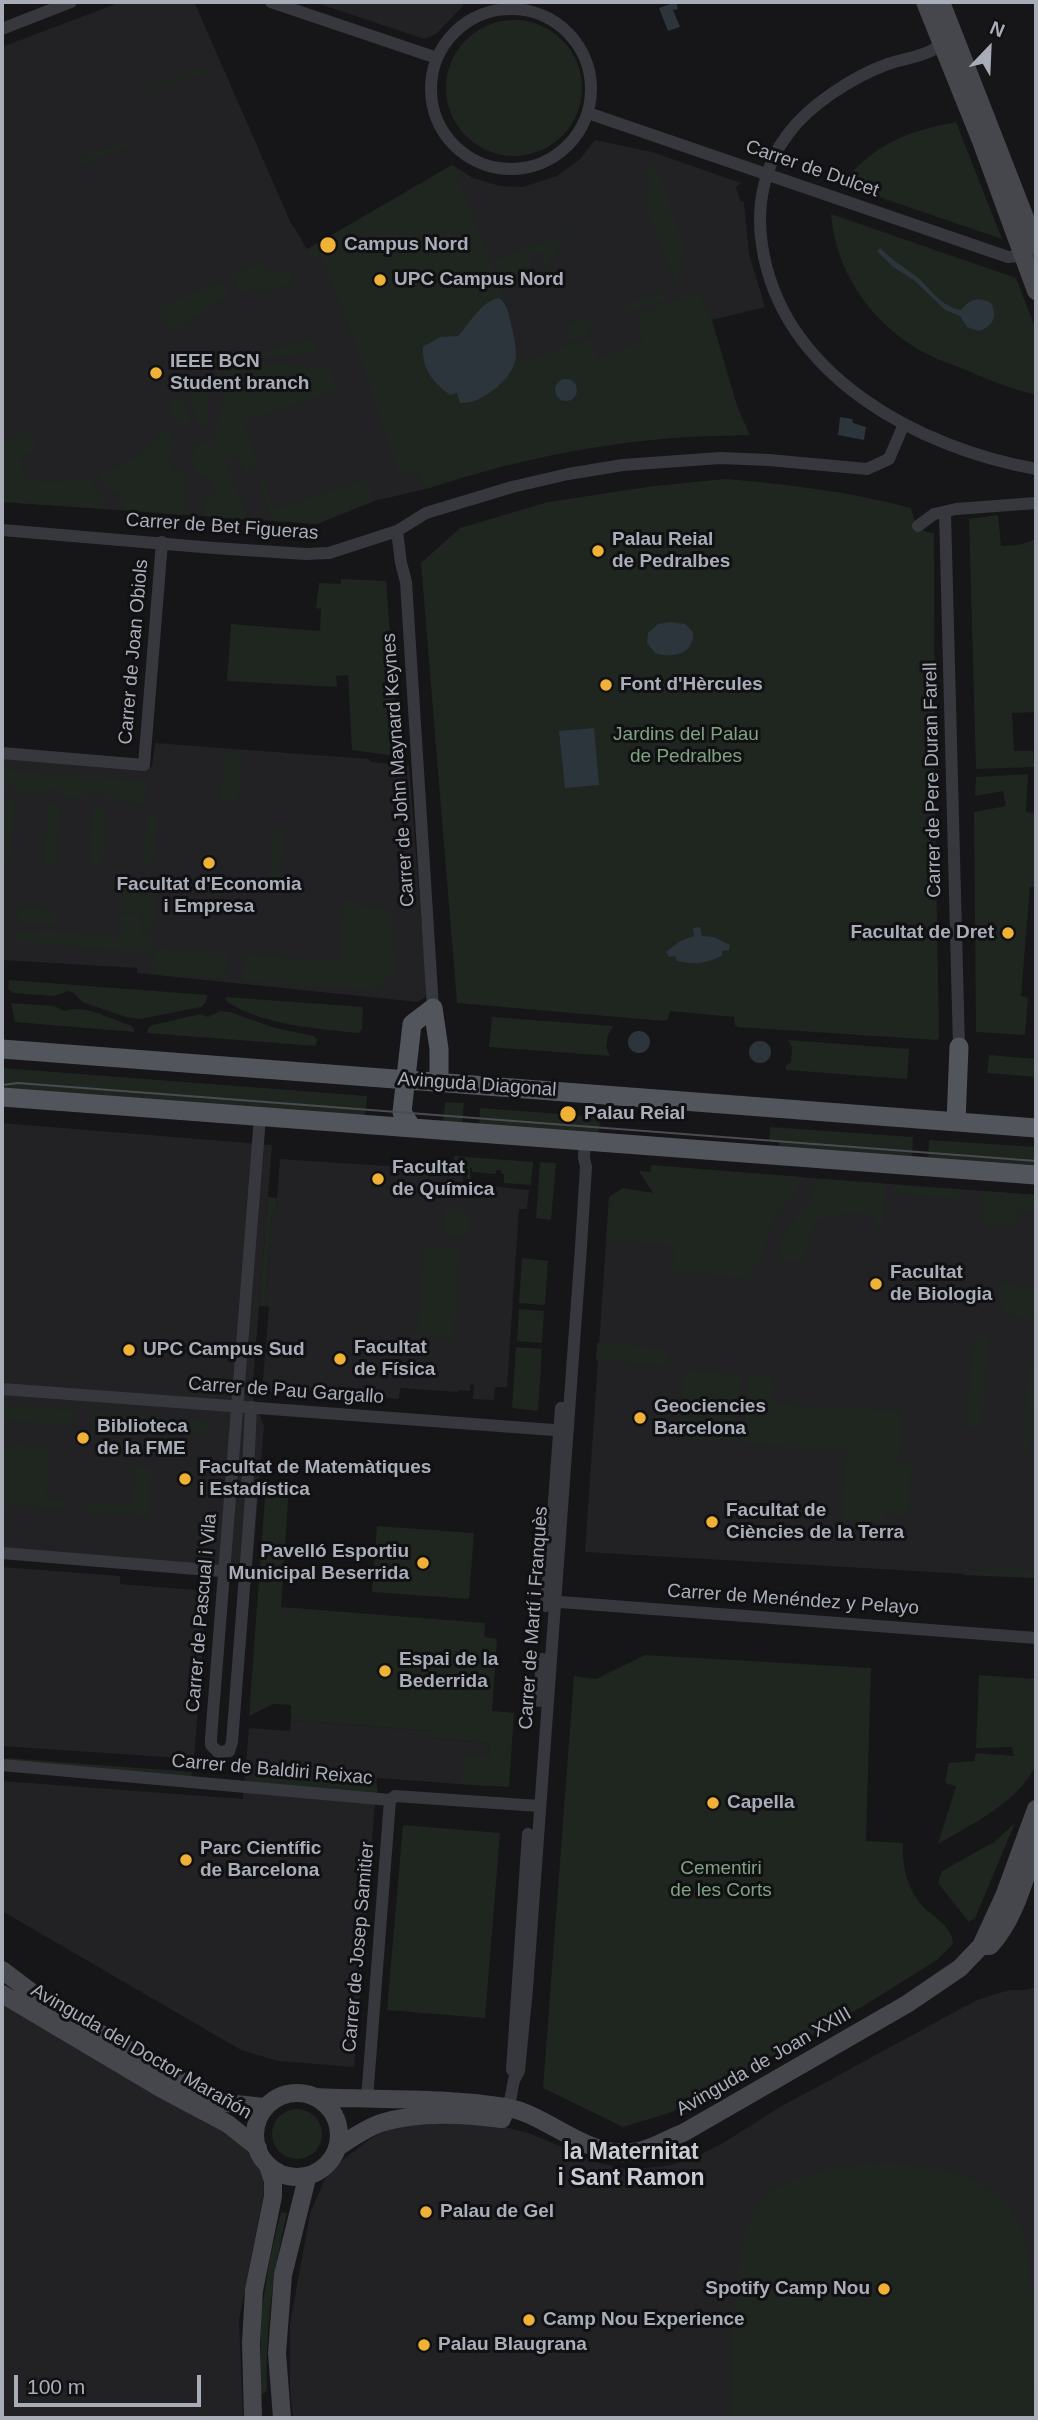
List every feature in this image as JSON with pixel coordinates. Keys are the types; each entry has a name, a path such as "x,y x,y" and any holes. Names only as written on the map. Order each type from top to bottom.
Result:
{"main road":[{"path":"412,1128 402,1112 412,1024 433,1008 439,1049 439,1082"},
{"path":"956,1122 959,1047"},
{"name":"Avinguda Diagonal","path":"2,1049 1036,1128"},
{"path":"2,1097 412,1128 584,1149 1036,1175"}],"street":[{"path":"2,29 71,2"},
{"path":"271,2 437,58"},
{"path":"477,2 483,14"},
{"path":"925,2 947,38"},
{"path":"942,2 947,38 981,141 1032,253 1036,291"},
{"path":"505,10 541,15 566,31 580,48 592,83 589,113 570,145 554,158 513,170 492,167 472,160 455,147 442,131 432,105 431,91 437,58 452,35 483,14 505,10"},
{"path":"947,38 930,53 877,69 827,98 788,133 766,174 759,213 760,235 771,284 780,305 801,340 829,371 870,405 904,424 977,455 1036,469"},
{"name":"Carrer de Dulcet","path":"589,113 1009,257 1032,253"},
{"name":"Carrer de Bet Figueras","path":"2,530 306,554 329,553 397,531 426,513 469,499 568,474 623,465 720,458 867,469 888,459 904,424"},
{"path":"918,526 934,514 956,509 1036,503"},
{"name":"Carrer de Pere Duran Farell","path":"945,513 959,1047"},
{"name":"Carrer de John Maynard Keynes","path":"397,531 406,582 433,1008"},
{"name":"Carrer de Joan Obiols","path":"2,752 144,765 162,542"},
{"name":"Carrer de Pascual i Vila","path":"251,1407 247,1492 251,1498 231,1748 218,1752 211,1745 260,1116"},
{"name":"Carrer de Martí i Franquès","path":"507,2114 514,2080 511,2066 535,1806 563,1431 579,1168 584,1149"},
{"name":"Carrer de Pau Gargallo","path":"2,1389 563,1431"},
{"path":"231,1492 247,1492"},
{"path":"2,1553 245,1573"},
{"name":"Carrer de Menéndez y Pelayo","path":"550,1601 1036,1638"},
{"name":"Carrer de Baldiri Reixac","path":"2,1765 390,1800 395,1796 535,1806"},
{"name":"Carrer de Josep Samitier","path":"367,2099 390,1800"},
{"name":"Avinguda de Joan XXIII","path":"314,2097 476,2103 507,2114 515,2121 538,2130 550,2127 604,2150 637,2152 648,2148 683,2133 930,1990 961,1968 981,1946 1004,1896 1036,1809"},
{"name":"Avinguda de Joan XXIII","path":"981,1946 990,1945 1002,1931 1036,1846"},
{"name":"Avinguda del Doctor Marañón","path":"2,1970 35,1995 207,2096 226,2103 264,2107"},
{"name":"Avinguda del Doctor Marañón","path":"2,1994 228,2124 258,2148"},
{"path":"253,2418 251,2343 254,2290 273,2196 268,2166 258,2148 256,2123 264,2107 278,2097 298,2092 314,2097 329,2108 338,2127 338,2147 332,2161 321,2172 307,2178 290,2177 268,2166"},
{"name":"Avinguda de Joan XXIII","path":"338,2147 384,2122 435,2115 507,2114"},
{"path":"282,2418 277,2353 283,2275 307,2178"}],"shaded area":[{"name":"UPC Campus Nord","path":"121,2 193,2 290,221 307,249 452,165 473,178 500,186 523,187 557,176 580,159 595,140 652,152 741,183 736,187 741,202 744,202 749,254 765,307 712,320 738,409 750,435 653,438 545,455 374,501 317,524 2,502 2,47"},
{"path":"314,2 463,2 463,6 436,34 424,39"},
{"path":"676,2 678,9 673,10 680,27 668,31 659,8"},
{"path":"880,248 947,305 961,310 974,300 991,303 994,317 991,324 979,331 967,327 960,316 945,310 915,281 893,267 877,251"},
{"path":"498,298 507,308 515,343 515,362 501,384 485,396 468,403 460,403 457,393 450,395 430,375 424,362 423,347 440,337 458,336 480,309"},
{"path":"566,379 574,382 577,390 574,398 566,401 558,398 555,390 558,382"},
{"path":"840,417 852,419 853,423 866,427 864,440 838,435"},
{"path":"658,624 685,624 693,632 690,645 675,655 655,653 647,643 648,633"},
{"path":"594,728 599,785 565,788 559,731"},
{"name":"Facultat d'Economia i Empresa","path":"155,743 368,759 372,762 409,766 427,991 425,997 418,1002 137,973 137,968 2,960 2,757 152,767"},
{"path":"700,927 702,936 714,937 730,945 729,950 722,951 722,956 700,963 677,961 675,956 669,957 666,952 680,941 694,936 693,928"},
{"path":"639,1031 647,1034 650,1042 647,1050 639,1053 631,1050 628,1042 631,1034"},
{"path":"760,1041 768,1044 771,1052 768,1060 760,1063 752,1060 749,1052 752,1044"},
{"name":"UPC Campus Sud","path":"2,1123 272,1145 252,1395 264,1426 252,1569 2,1548"},
{"path":"280,1159 463,1171 463,1183 529,1190 527,1209 519,1209 507,1387 495,1387 494,1400 473,1399 474,1385 470,1384 470,1391 458,1392 400,1388 399,1399 280,1388 279,1393 262,1391 269,1307 265,1306 272,1212 276,1212"},
{"path":"773,1175 1036,1195 1036,1578 585,1552 609,1197 623,1188 653,1193"},
{"path":"2,1567 120,1576 120,1584 207,1591 194,1759 2,1746"},
{"name":"Parc Científic de Barcelona","path":"291,1720 431,1731 432,1738 490,1743 487,1786 377,1778 354,2067 278,2061 241,2050 2,1911 2,1781 243,1799 249,1728 290,1731"},
{"path":"1036,1987 1036,2418 293,2418 290,2324 310,2213 325,2179 339,2163 370,2139 390,2129 418,2123 481,2121 529,2133 599,2163 620,2168 671,2165 696,2157 723,2143 780,2107 977,2000 1009,1990"},
{"path":"2,2000 229,2133 259,2168 264,2192 239,2320 243,2418 2,2418"}],"green space":[{"path":"514,20 540,25 562,40 577,62 582,88 577,114 562,136 540,151 514,156 488,151 466,136 451,114 446,88 451,62 466,40 488,25"},
{"path":"205,67 207,72 142,96 141,92"},
{"path":"956,122 1002,239 841,184 867,158 892,141 921,130"},
{"path":"129,139 131,146 79,166 77,160"},
{"path":"452,165 496,273 508,313 516,360 526,360 589,338 597,358 644,341 635,316 698,290 705,313 709,312 738,409 750,435 667,439 586,449 506,466 426,489 418,471 399,476 357,349 322,258 311,260 307,250"},
{"path":"650,166 658,170 684,245 677,285 648,214"},
{"path":"831,214 1016,278 1036,330 1036,395 1000,384 921,351 887,326 859,294 848,276 834,236"},
{"path":"571,232 543,268 542,252 532,253 530,265 506,278 499,275 494,260"},
{"path":"263,262 269,273 289,267 295,282 260,293 255,286 243,294 228,274"},
{"path":"222,282 230,294 171,333 155,308"},
{"path":"662,291 665,300 627,312 624,305"},
{"path":"588,317 593,329 589,330 590,334 570,341 564,326"},
{"path":"314,339 318,353 263,358 208,395 207,427 200,428 191,403 190,390 262,352"},
{"path":"268,364 331,370 337,390 244,421 258,464 246,473 240,457 226,463 249,520 207,516 202,502 217,493 205,475 197,475 191,457 197,449 195,445 213,441 226,392"},
{"path":"179,392 192,419 189,420 190,423 177,425 168,412"},
{"path":"30,426 36,449 23,457 21,468 25,476 45,482 90,477 109,509 2,502 2,445"},
{"path":"165,428 176,444 168,461 173,471 187,473 183,515 125,510 120,503 120,491 108,492 97,476 135,457"},
{"path":"262,476 274,510 367,479 374,501 317,524 273,521 258,481"},
{"name":"Jardins del Palau de Pedralbes","path":"725,479 819,489 911,508 918,525 924,531 934,533 937,1040 738,1027 734,1017 670,1011 668,1019 664,1021 457,1003 421,563 460,528 548,502 654,486"},
{"path":"998,515 1001,546 1019,545 1036,539 1036,712 1012,713 1014,751 1033,751 1034,767 976,769 969,519"},
{"path":"341,579 386,581 396,711 393,726 395,756 352,750 348,675 336,676 337,687 227,681 231,624 320,631 321,609 316,608 319,583 341,584"},
{"path":"224,751 243,753 238,803 220,801"},
{"path":"2,770 147,781 145,804 105,801 105,794 90,793 89,799 60,797 60,790 44,789 44,795 15,793 16,787 2,786"},
{"name":"Facultat de Dret","path":"1028,774 1026,812 1036,813 1036,887 1030,887 1021,996 1028,998 1025,1035 976,1032 974,812 1006,806 1003,791 975,796 976,777"},
{"path":"3,800 15,801 11,861 2,860"},
{"path":"48,803 61,804 56,864 43,864"},
{"path":"93,806 107,807 102,868 89,867"},
{"path":"147,814 158,815 154,867 142,866"},
{"path":"273,829 285,829 281,881 269,880"},
{"path":"122,884 157,887 154,931 143,930 144,914 120,912"},
{"path":"343,900 357,901 357,906 391,909 396,972 378,991 242,981 244,954 339,961"},
{"path":"18,907 57,910 56,925 17,923"},
{"path":"120,913 142,916 141,934 153,936 153,953 16,942 17,931 43,933 43,930 118,936"},
{"path":"154,948 228,953 226,979 152,974"},
{"path":"9,980 208,995 201,1007 140,1019 82,1002 74,993 68,991 54,996 13,993 8,989"},
{"path":"226,997 363,1007 362,1029 359,1033 273,1021 241,1010 227,1002"},
{"path":"11,1003 99,1013 132,1026 135,1032 15,1022"},
{"path":"220,1011 275,1028 314,1036 317,1040 316,1046 147,1033 153,1025 200,1014 208,1017"},
{"path":"492,1017 613,1026 606,1047 610,1056 489,1047"},
{"path":"788,1040 909,1049 907,1079 786,1070 786,1066 791,1062 792,1047"},
{"path":"989,1055 1036,1059 1036,1077 987,1073"},
{"path":"2,1068 367,1096 365,1116 2,1089"},
{"path":"445,1102 464,1103 462,1124 443,1123"},
{"path":"480,1108 600,1117 599,1134 479,1125"},
{"path":"770,1127 913,1137 912,1159 779,1148 779,1142 769,1141"},
{"path":"929,1140 1036,1147 1036,1168 928,1160"},
{"path":"454,1156 533,1162 531,1185 504,1183 501,1170 496,1170 496,1174 472,1172 470,1168 471,1180 467,1179 468,1168 454,1167"},
{"path":"540,1162 556,1163 551,1220 536,1218"},
{"path":"651,1165 802,1177 793,1196 773,1220 766,1240 764,1260 760,1260 759,1266 749,1271 754,1279 672,1272 675,1246 606,1240 609,1197 623,1188 653,1193 639,1171 650,1172"},
{"path":"817,1179 886,1184 883,1226 875,1225 875,1215 842,1214 826,1217 812,1225 814,1229 807,1242 804,1261 779,1261 780,1243 784,1233 810,1201"},
{"path":"894,1185 962,1190 962,1199 894,1194"},
{"path":"984,1191 1036,1195 1034,1212 1019,1211 1018,1226 982,1223"},
{"path":"268,1197 277,1198 276,1212 272,1212 265,1306 259,1306"},
{"path":"444,1208 471,1210 469,1236 443,1235"},
{"path":"424,1246 460,1249 454,1338 417,1335"},
{"path":"522,1258 548,1261 545,1305 519,1303"},
{"path":"998,1283 1036,1287 1036,1319 1007,1312 999,1301"},
{"path":"519,1309 544,1311 542,1343 517,1341"},
{"path":"975,1336 989,1336 981,1428 965,1427"},
{"path":"597,1343 667,1349 666,1366 596,1360"},
{"path":"516,1347 542,1349 538,1411 512,1408"},
{"path":"1030,1361 1036,1361 1036,1393 1030,1451 1021,1450"},
{"path":"683,1370 742,1375 739,1402 728,1404 727,1409 738,1408 735,1442 678,1438"},
{"path":"749,1375 774,1377 772,1404 903,1411 900,1457 890,1457 890,1460 912,1462 908,1516 885,1514 884,1523 841,1520 846,1451 741,1443 746,1407 757,1405 758,1400 746,1401"},
{"path":"2,1405 75,1411 74,1426 2,1420"},
{"path":"93,1412 208,1421 207,1436 92,1427"},
{"path":"11,1444 49,1447 46,1500 69,1501 69,1509 2,1505 2,1451 10,1451"},
{"path":"135,1466 152,1468 149,1516 86,1511 87,1503 132,1506"},
{"name":"Espai de la Bederrida","path":"266,1484 289,1486 281,1607 485,1623 484,1637 497,1639 492,1711 514,1713 509,1787 461,1784 463,1755 489,1757 490,1743 431,1738 431,1731 291,1720 291,1705 273,1704 249,1716"},
{"name":"Pavelló Esportiu Municipal Beserrida","path":"377,1526 474,1533 469,1599 372,1592"},
{"path":"1036,1570 1036,1578 961,1575 973,1571"},
{"name":"Cementiri de les Corts","path":"645,1655 871,1668 866,1841 903,1843 904,1866 911,1888 919,1902 949,1931 953,1944 937,1960 865,2005 672,2112 623,2127 543,2088 574,1676 596,1679"},
{"path":"979,1675 1036,1679 1036,1763 1030,1776 1008,1800 938,1844 956,1786 945,1783 949,1763 974,1761 976,1753 1014,1756 1012,1747 976,1748"},
{"path":"6,1758 192,1772 191,1779 4,1766"},
{"path":"251,1775 377,1786 378,1795 249,1783"},
{"path":"1015,1823 975,1918 969,1922 938,1883 942,1871 994,1842"},
{"path":"403,1825 500,1833 485,2018 387,2010"},
{"path":"297,2109 315,2116 322,2134 315,2152 297,2159 279,2152 272,2134 279,2116"},
{"name":"Spotify Camp Nou","path":"865,2163 907,2164 951,2172 990,2190 1006,2204 1018,2221 1028,2255 1033,2306 1035,2370 1032,2418 733,2418 731,2370 734,2306 743,2243 750,2219 760,2202 782,2185 823,2170"},
{"path":"281,2212 287,2213 271,2301 267,2391 261,2395 261,2314"}],"tram line":[{"path":"2,1085 18,1083 1036,1161"}],"place":[{"name":"Campus Nord","path":"328,245"},
{"name":"UPC Campus Nord","path":"380,280"},
{"name":"IEEE BCN Student branch","path":"156,373"},
{"name":"Palau Reial de Pedralbes","path":"598,551"},
{"name":"Font d'Hèrcules","path":"606,685"},
{"name":"Facultat d'Economia i Empresa","path":"209,863"},
{"name":"Facultat de Dret","path":"1008,933"},
{"name":"Palau Reial","path":"568,1114"},
{"name":"Facultat de Química","path":"378,1179"},
{"name":"Facultat de Biologia","path":"876,1284"},
{"name":"UPC Campus Sud","path":"129,1350"},
{"name":"Facultat de Física","path":"340,1359"},
{"name":"Geociencies Barcelona","path":"640,1418"},
{"name":"Biblioteca de la FME","path":"83,1438"},
{"name":"Facultat de Matemàtiques i Estadística","path":"185,1479"},
{"name":"Facultat de Ciències de la Terra","path":"712,1522"},
{"name":"Pavelló Esportiu Municipal Beserrida","path":"423,1563"},
{"name":"Espai de la Bederrida","path":"385,1671"},
{"name":"Capella","path":"713,1803"},
{"name":"Parc Científic de Barcelona","path":"186,1860"},
{"name":"Palau de Gel","path":"426,2212"},
{"name":"Spotify Camp Nou","path":"884,2289"},
{"name":"Camp Nou Experience","path":"529,2320"},
{"name":"Palau Blaugrana","path":"424,2345"}],"district":[{"name":"la Maternitat i Sant Ramon","path":"631,2166"}]}
